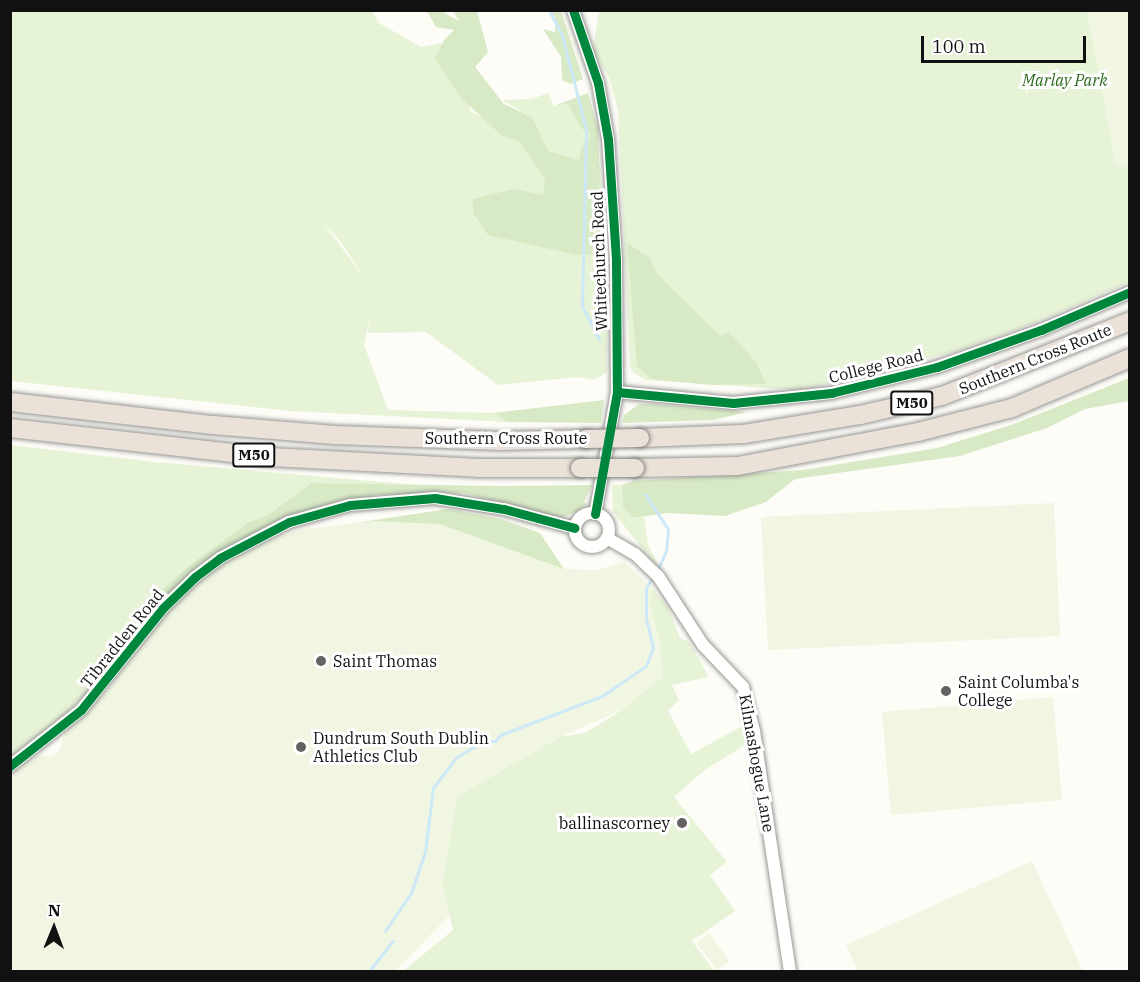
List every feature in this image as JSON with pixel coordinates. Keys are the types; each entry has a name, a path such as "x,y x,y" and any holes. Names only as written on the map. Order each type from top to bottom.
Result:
{"highway":[{"name":"Southern Cross Route","path":"10,402 336,435 500,441 744,434 870,413 942,396 1130,321"},
{"name":"Southern Cross Route","path":"10,428 270,457 489,468 738,466 918,432 1011,408 1130,358"}],"street":[{"name":"Whitechurch Road","path":"573,10 598,82 608,139 616,260 617,392 595,514"},
{"name":"College Road","path":"617,392 733,403 831,393 937,367 1041,330 1130,292"},
{"name":"Tibradden Road","path":"10,766 81,710 163,608 195,577 220,558 289,522 350,505 435,498 504,508 575,528"},
{"path":"595,514 607,523 607,538 598,546 587,546 578,540 575,528 580,519 595,514"},
{"name":"Kilmashogue Lane","path":"607,538 646,564 658,576 703,645 739,679 746,696 790,972"}],"green space":[{"path":"11,11 372,11 379,23 421,47 449,42 471,112 542,141 532,117 502,100 532,99 548,93 554,106 568,104 580,127 592,136 580,155 600,164 607,264 607,373 593,380 578,377 498,385 426,332 368,333 371,312 364,345 388,410 494,413 507,422 291,411 11,381","holes":["321,220 341,242 366,280"]},
{"path":"427,11 441,11 459,21 453,11 477,11 488,52 475,67 504,104 532,117 548,151 579,160 581,148 591,136 580,127 568,104 554,106 588,93 598,129 602,254 577,255 488,235 473,213 473,199 514,189 543,195 545,179 520,142 501,135 461,98 435,59 444,40 454,30 436,27"},
{"path":"548,11 561,11 583,79 571,84 562,80 561,57 543,29 555,32 555,16"},
{"name":"Marlay Park","path":"599,11 1129,11 1129,282 1034,323 956,351 828,384 796,390 646,380 632,372 630,366 618,110 609,77 593,51"},
{"path":"1087,11 1129,11 1129,164 1116,167"},
{"path":"627,243 649,257 658,275 720,336 729,332 756,362 766,384 712,385 651,379 637,366"},
{"path":"1129,378 1129,401 1085,409 1047,428 960,456 795,479 766,502 725,516 667,513 633,518 623,507 622,485 633,481 803,470 937,448 1014,424"},
{"path":"604,400 601,423 507,422 494,413"},
{"path":"639,404 747,412 713,420 622,423 624,415"},
{"path":"11,445 155,462 417,485 311,483 268,515 247,523 187,567 130,632 100,680 58,721 11,756"},
{"path":"311,483 592,485 584,502 586,504 579,511 560,518 464,493 376,495 292,515 201,563 138,628 110,664 149,603 187,567 247,523 268,515"},
{"path":"612,485 622,485 623,507 633,518 644,517 648,545 662,573 613,512"},
{"path":"1054,503 1060,636 768,650 761,517"},
{"path":"448,509 501,519 540,533 564,569 361,522"},
{"name":"Dundrum South Dublin Athletics Club","path":"373,521 440,524 564,569 598,570 624,562 653,589 649,602 660,640 662,677 622,710 560,737 457,797 442,883 450,915 395,971 11,971 10,774 37,755 52,756 60,750 65,732 109,690 159,620 192,587 227,561 263,542 299,530"},
{"path":"653,589 668,607 680,638 690,643 709,677 672,685 679,700 668,711 691,754 748,723 751,741 705,770 674,797 727,862 710,875 735,911 692,941 714,971 402,972 453,930 442,883 457,797 477,781 560,737 585,733 622,710 653,616 649,602"},
{"path":"1053,697 1062,800 891,815 882,712"},
{"path":"1032,861 1083,971 858,971 846,945"},
{"path":"709,933 730,961 717,970 696,943"}],"waterway":[{"path":"549,10 562,35 586,130 582,306 599,340"},
{"path":"645,494 668,529 666,551 657,571"},
{"path":"385,931 411,893 425,852 433,788 457,757 484,741 495,741 500,735 602,696 646,666 653,648 646,618 646,588 653,577"},
{"path":"368,972 393,941"}],"cycle path":[{"path":"573,10 598,83 608,139 616,260 617,392 595,514"},
{"path":"617,392 733,403 831,393 937,367 1041,330 1130,292"},
{"path":"10,766 81,710 163,608 195,577 220,558 289,522 350,505 435,498 504,509 575,528"}],"place":[{"name":"Saint Thomas","path":"321,661"},
{"name":"Saint Columba's College","path":"946,691"},
{"name":"Dundrum South Dublin Athletics Club","path":"301,747"},
{"name":"ballinascorney","path":"682,823"}]}
